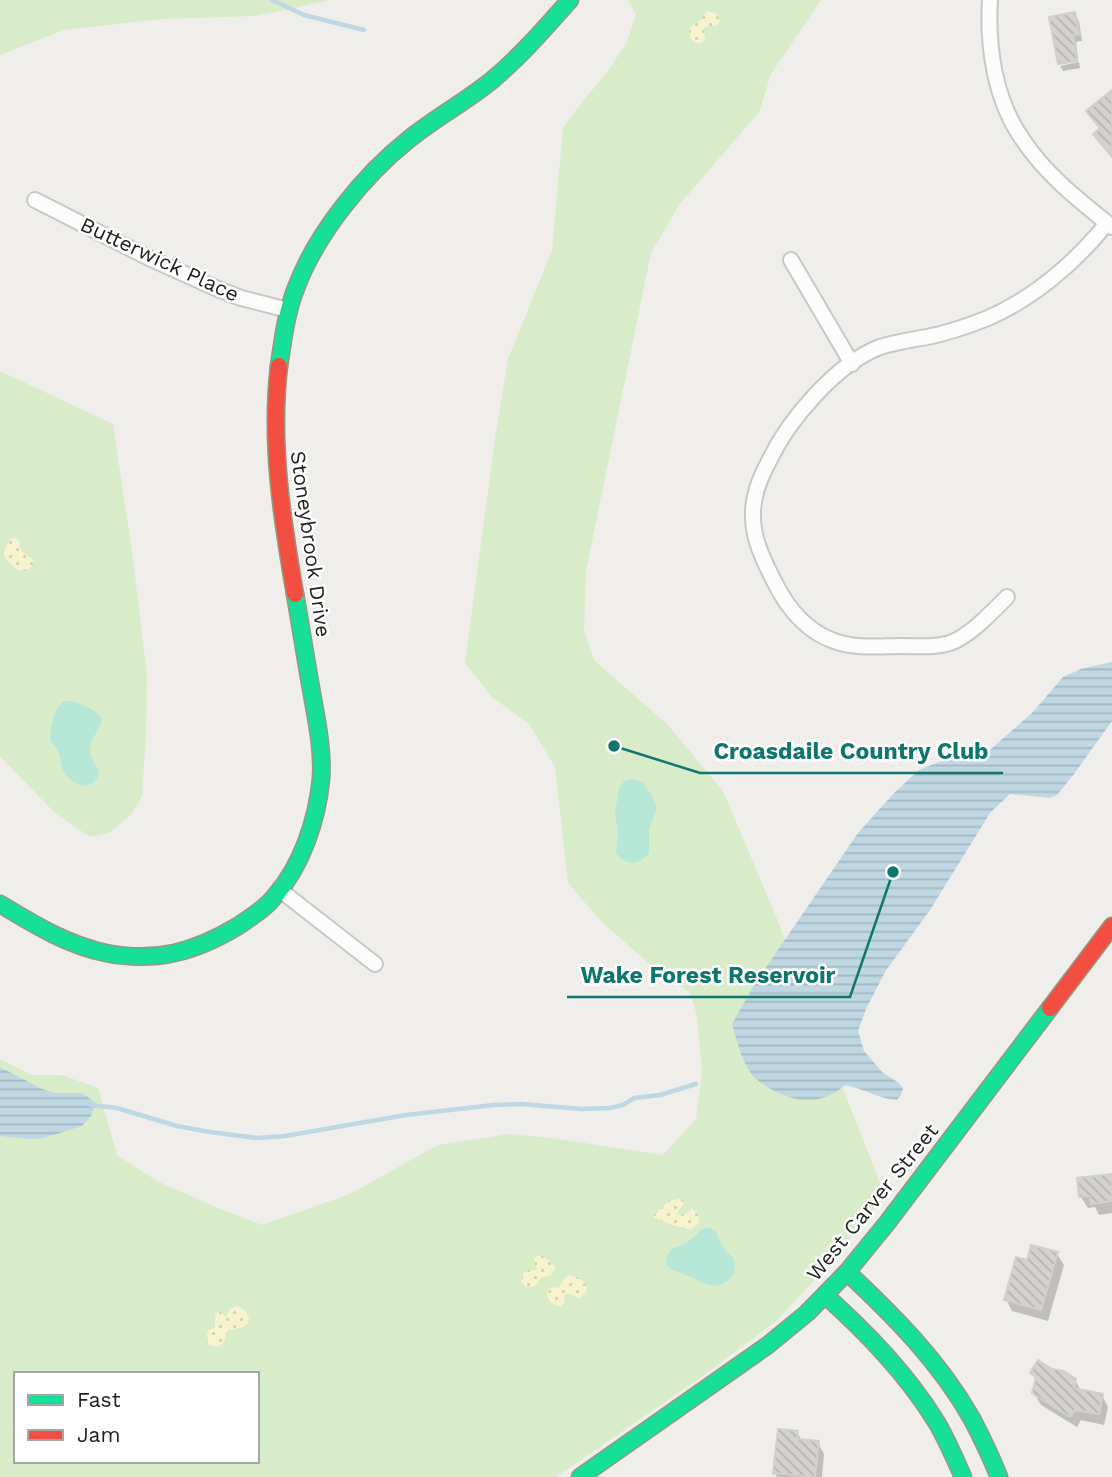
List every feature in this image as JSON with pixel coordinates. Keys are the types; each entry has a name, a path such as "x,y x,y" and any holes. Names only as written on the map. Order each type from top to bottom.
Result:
{"street":[{"name":"Stoneybrook Drive","path":"0,904 50,933 88,949 153,956 191,950 208,943 265,907 280,890 296,863 309,831 319,793 321,771 277,469 274,412 288,310 297,283 311,258 342,209 372,171 412,136 493,79 530,45 570,0"},
{"path":"990,0 990,45 996,75 1007,111 1022,140 1074,197 1110,225 1062,269 1006,309 947,332 877,348 827,384 791,424 767,463 753,514 758,547 787,605 818,634 844,645 931,646 950,643 974,627 1007,597"},
{"name":"Butterwick Place","path":"35,200 218,289 288,310"},
{"path":"791,260 852,364"},
{"path":"280,890 375,964"},
{"name":"West Carver Street","path":"580,1477 789,1329 847,1272 1112,926"},
{"path":"847,1272 926,1351 945,1376 957,1393 999,1477"},
{"path":"825,1294 889,1358 914,1388 937,1423 963,1477"}],"green space":[{"path":"0,0 331,0 255,16 162,19 64,30 0,55"},
{"path":"628,0 821,0 771,74 759,112 679,205 651,253 586,571 584,629 594,660 668,725 723,791 775,914 885,1196 823,1271 776,1321 700,1378 556,1477 0,1477 0,1059 32,1075 62,1075 98,1088 117,1155 157,1181 262,1225 350,1194 438,1145 509,1134 663,1155 696,1119 702,1071 697,1016 690,993 647,962 601,921 568,883 555,767 529,724 492,697 465,663 508,359 552,250 563,128 627,42 636,14"},
{"path":"0,371 113,424 147,675 142,796 131,815 109,833 90,837 55,813 0,756"},
{"path":"64,701 85,706 102,718 90,745 92,758 99,772 96,779 88,785 77,783 67,776 62,768 58,750 50,740 55,713"},
{"path":"625,780 643,782 657,808 649,830 649,853 632,863 616,853 618,832 615,813 619,788"},
{"path":"704,1228 716,1232 723,1247 734,1259 735,1271 720,1285 703,1283 674,1271 666,1264 671,1250 686,1243"}],"sand":[{"path":"707,11 716,13 720,21 716,26 704,28 705,40 697,43 690,38 689,30"},
{"path":"11,538 19,541 20,549 34,561 32,567 18,570 6,558 4,552"},
{"path":"679,1199 684,1203 678,1215 692,1209 698,1213 699,1222 692,1229 672,1225 653,1216 668,1201"},
{"path":"537,1256 542,1256 554,1264 555,1269 550,1275 541,1278 535,1286 526,1287 521,1282 523,1274 527,1270 537,1270 534,1260"},
{"path":"569,1275 585,1282 586,1291 579,1298 565,1294 564,1304 555,1305 549,1299 547,1290 552,1287 559,1288"},
{"path":"236,1306 247,1313 248,1323 228,1330 221,1346 208,1344 207,1334 215,1327 215,1314 220,1311 226,1317 230,1309"}],"water":[{"path":"1112,662 1112,721 1057,795 1050,798 1010,794 990,813 930,910 885,972 866,1009 858,1031 864,1051 882,1072 903,1088 897,1100 845,1085 836,1092 817,1099 798,1099 778,1093 756,1079 742,1057 732,1024 756,982 858,833 919,770 951,757 978,754 991,749 1032,713 1063,677 1081,669"},
{"path":"0,1067 42,1089 55,1093 82,1093 96,1103 91,1116 82,1126 44,1138 0,1136"}],"building":[{"path":"1075,12 1079,34 1073,35 1077,61 1058,64 1049,17"},
{"path":"1112,90 1112,157 1093,134 1100,128 1086,111"},
{"path":"1112,1174 1112,1201 1091,1204 1090,1196 1079,1197 1077,1178"},
{"path":"1031,1245 1058,1252 1041,1310 1004,1300 1016,1257 1027,1260"},
{"path":"1038,1360 1076,1379 1074,1388 1103,1394 1099,1414 1075,1410 1070,1417 1032,1393 1036,1377 1030,1373"},
{"path":"778,1429 798,1431 797,1439 819,1441 815,1477 773,1473"}],"waterway":[{"path":"272,0 304,15 364,30"},
{"path":"91,1105 117,1108 177,1126 257,1138 285,1136 406,1115 494,1105 610,1108 623,1105 634,1098 660,1095 696,1084"}],"traffic: fast":[{"path":"279,366 287,317 296,288 316,247 358,188 408,140 502,72 570,0"},
{"path":"0,904 78,945 106,953 141,957 174,953 206,943 238,926 271,901 285,884 307,841 321,779 319,736 295,594"},
{"path":"580,1477 768,1345 807,1313 847,1272 887,1223 1050,1008"},
{"path":"847,1272 899,1323 946,1378 972,1419 999,1477"},
{"path":"825,1295 871,1339 913,1388 941,1429 963,1477"}],"traffic: jam":[{"path":"279,366 277,452 282,509 295,594"},
{"path":"1050,1008 1112,926"}],"place":[{"name":"Croasdaile Country Club","path":"614,746"},
{"name":"Wake Forest Reservoir","path":"893,872"}]}
